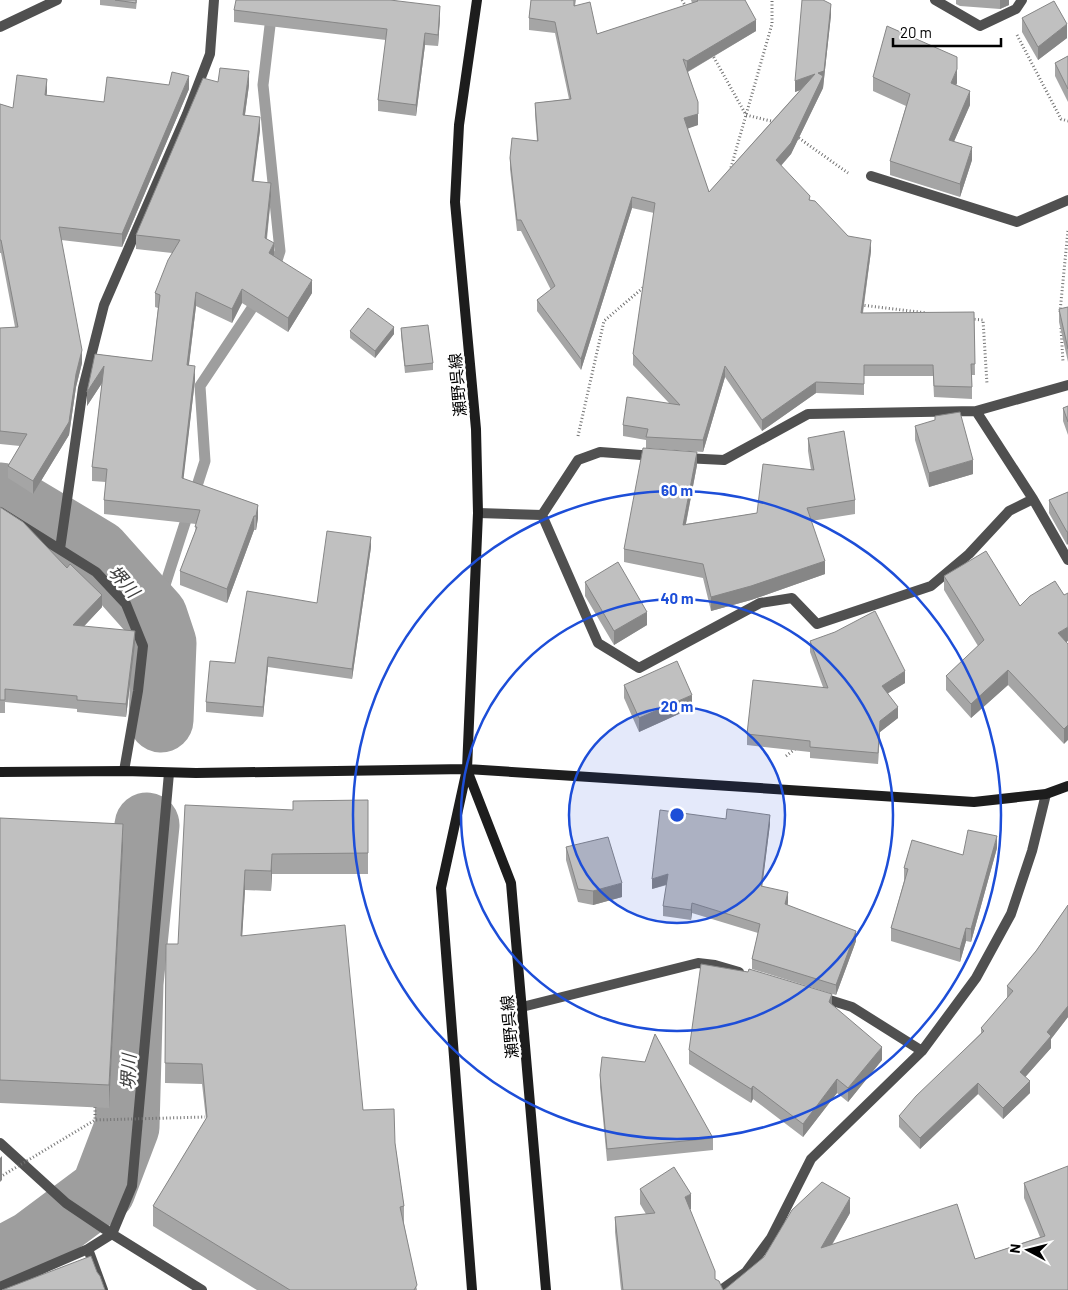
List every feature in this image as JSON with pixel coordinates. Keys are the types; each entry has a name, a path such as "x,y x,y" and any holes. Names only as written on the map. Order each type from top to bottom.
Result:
{"main road":[{"name":"瀬野呉線","path":"472,1290 441,888 467,769 478,513 476,429 454,202 458,125 477,0"},
{"name":"瀬野呉線","path":"467,769 511,883 546,1290"},
{"path":"0,772 124,771 169,773 467,769 974,802 1046,794 1068,786"}],"street":[{"path":"0,27 57,0"},
{"path":"60,546 82,388 104,306 187,114 210,54 214,0"},
{"path":"935,0 980,26 1016,9 1022,0"},
{"path":"871,176 1017,222 1068,200"},
{"path":"542,515 578,460 600,452 724,460 808,414 976,411 1066,385"},
{"path":"976,411 1033,499 1068,560"},
{"path":"542,515 598,642 639,668 760,603 792,598 817,624 931,586 969,554 1009,511 1033,499"},
{"path":"0,512 60,546 96,572 126,604 142,646 138,691 124,771"},
{"path":"478,513 542,515"},
{"path":"0,1288 88,1249 112,1234 132,1186 169,773"},
{"path":"721,1290 746,1272 771,1238 811,1159 922,1051 976,978 1011,914 1032,851 1046,794"},
{"path":"522,1007 698,963 715,965 752,976"},
{"path":"806,993 852,1007 922,1051"},
{"path":"0,1143 66,1203 202,1290"},
{"path":"88,1249 103,1290"}],"path":[{"path":"682,0 687,8"},
{"path":"728,176 772,24 772,0"},
{"path":"1006,14 1061,119 1068,121"},
{"path":"709,49 746,115 778,122"},
{"path":"794,134 846,173 871,176"},
{"path":"1066,385 1060,309 1068,230"},
{"path":"578,460 576,442 604,321 650,283"},
{"path":"856,304 934,314"},
{"path":"963,318 983,320 989,407"},
{"path":"786,756 800,745"},
{"path":"95,1108 95,1120"},
{"path":"0,1178 95,1120 205,1116"}],"building":[{"path":"115,0 136,0 136,3"},
{"path":"236,0 390,0 440,6 438,35 425,33 416,105 378,100 387,29 234,10"},
{"path":"531,0 574,0 574,6 590,2 597,34 697,0 745,0 756,20 687,61 683,59 698,102 698,114 684,118 709,192 815,74 795,81 802,0 823,0 831,4 824,71 818,73 823,76 791,143 776,160 810,196 809,200 815,201 848,236 871,240 861,313 974,312 975,364 971,364 972,387 934,386 933,365 864,365 864,384 816,382 762,420 725,366 703,440 646,437 648,429 623,425 627,397 680,405 633,354 655,203 632,197 581,359 537,300 555,286 521,220 517,220 510,158 512,138 538,141 535,103 571,99 555,22 529,18"},
{"path":"1054,1 1067,24 1038,47 1022,18"},
{"path":"887,26 957,57 957,69 951,83 970,91 949,140 972,147 960,184 890,161 910,94 873,77"},
{"path":"1068,56 1068,89 1055,63"},
{"path":"220,68 249,71 243,115 260,117 252,181 271,183 265,238 274,243 269,253 312,280 288,318 242,289 232,309 196,292 187,365 195,366 182,478 258,505 256,516 254,516 227,589 180,571 197,527 195,527 200,510 104,500 107,469 92,467 104,366 87,392 95,354 152,361 160,295 155,293 168,260 180,240 136,235 203,78 218,82"},
{"path":"172,72 189,76 122,234 59,227 82,350 76,374 69,422 33,481 8,466 27,434 0,431 0,328 18,327 0,240 0,104 13,108 17,75 47,79 45,95 104,102 107,77 169,85"},
{"path":"1068,307 1068,349 1059,309"},
{"path":"368,308 394,327 375,351 350,331"},
{"path":"428,325 433,363 405,366 401,328"},
{"path":"1068,406 1068,422 1063,408"},
{"path":"960,412 973,460 929,473 915,426 935,420 935,416"},
{"path":"844,431 855,500 807,508 825,561 751,586 711,597 703,564 624,549 643,448 697,452 683,525 757,513 763,464 814,470 808,438"},
{"path":"1068,492 1068,532 1067,532 1049,500"},
{"path":"0,507 23,522 67,568 70,564 102,595 73,625 135,631 126,704 77,700 77,696 5,689 5,700 0,700"},
{"path":"327,531 371,537 352,669 268,657 263,707 206,702 210,661 235,663 247,591 317,603"},
{"path":"986,551 1020,606 1030,596 1055,581 1064,595 1068,593 1068,627 1058,633 1068,644 1068,725 1064,729 1008,670 971,704 946,676 984,640 944,576"},
{"path":"618,562 647,612 614,631 585,582"},
{"path":"875,611 905,671 882,686 898,707 880,721 878,753 810,747 810,741 747,734 753,680 828,688 810,641 835,632"},
{"path":"677,661 692,695 639,718 624,685"},
{"path":"368,800 368,853 272,854 271,871 245,870 241,936 345,925 363,1110 394,1109 395,1143 404,1206 400,1207 417,1285 414,1290 290,1290 153,1206 207,1117 202,1064 165,1063 166,944 178,944 185,805 293,810 293,801"},
{"path":"727,809 770,815 761,886 788,892 785,904 856,931 836,985 752,959 760,924 692,903 691,910 663,906 668,874 652,879 660,810 726,819"},
{"path":"0,818 123,824 109,1085 0,1080"},
{"path":"968,830 997,836 971,929 966,928 960,949 891,928 908,869 904,868 912,840 963,855"},
{"path":"608,837 622,883 593,891 578,889 566,847"},
{"path":"1068,905 1068,1006 1047,1032 1051,1036 1020,1072 1030,1081 1003,1108 978,1083 920,1138 899,1116 916,1096 984,1031 981,1028 1013,991 1007,986 1036,951"},
{"path":"701,964 748,972 749,969 832,994 829,1002 882,1047 848,1088 837,1079 803,1124 753,1086 751,1089 689,1050"},
{"path":"655,1034 713,1138 607,1149 600,1075 602,1057 645,1062"},
{"path":"1068,1166 1068,1290 724,1290 764,1257 792,1210 822,1182 850,1198 821,1248 957,1204 975,1259 1045,1236 1024,1183"},
{"path":"674,1167 691,1194 685,1197 715,1271 715,1279 719,1281 723,1290 623,1290 615,1217 655,1213 640,1189"},
{"path":"91,1256 105,1290 2,1290"}],"waterway":[{"path":"273,0 263,85 280,251 273,273"},
{"path":"155,616 205,461 200,386 260,296"},
{"name":"堺川","path":"0,495 98,552 155,616 164,643 161,720"},
{"name":"堺川","path":"0,1260 32,1243 103,1190 127,1127 131,983 147,825"}]}
